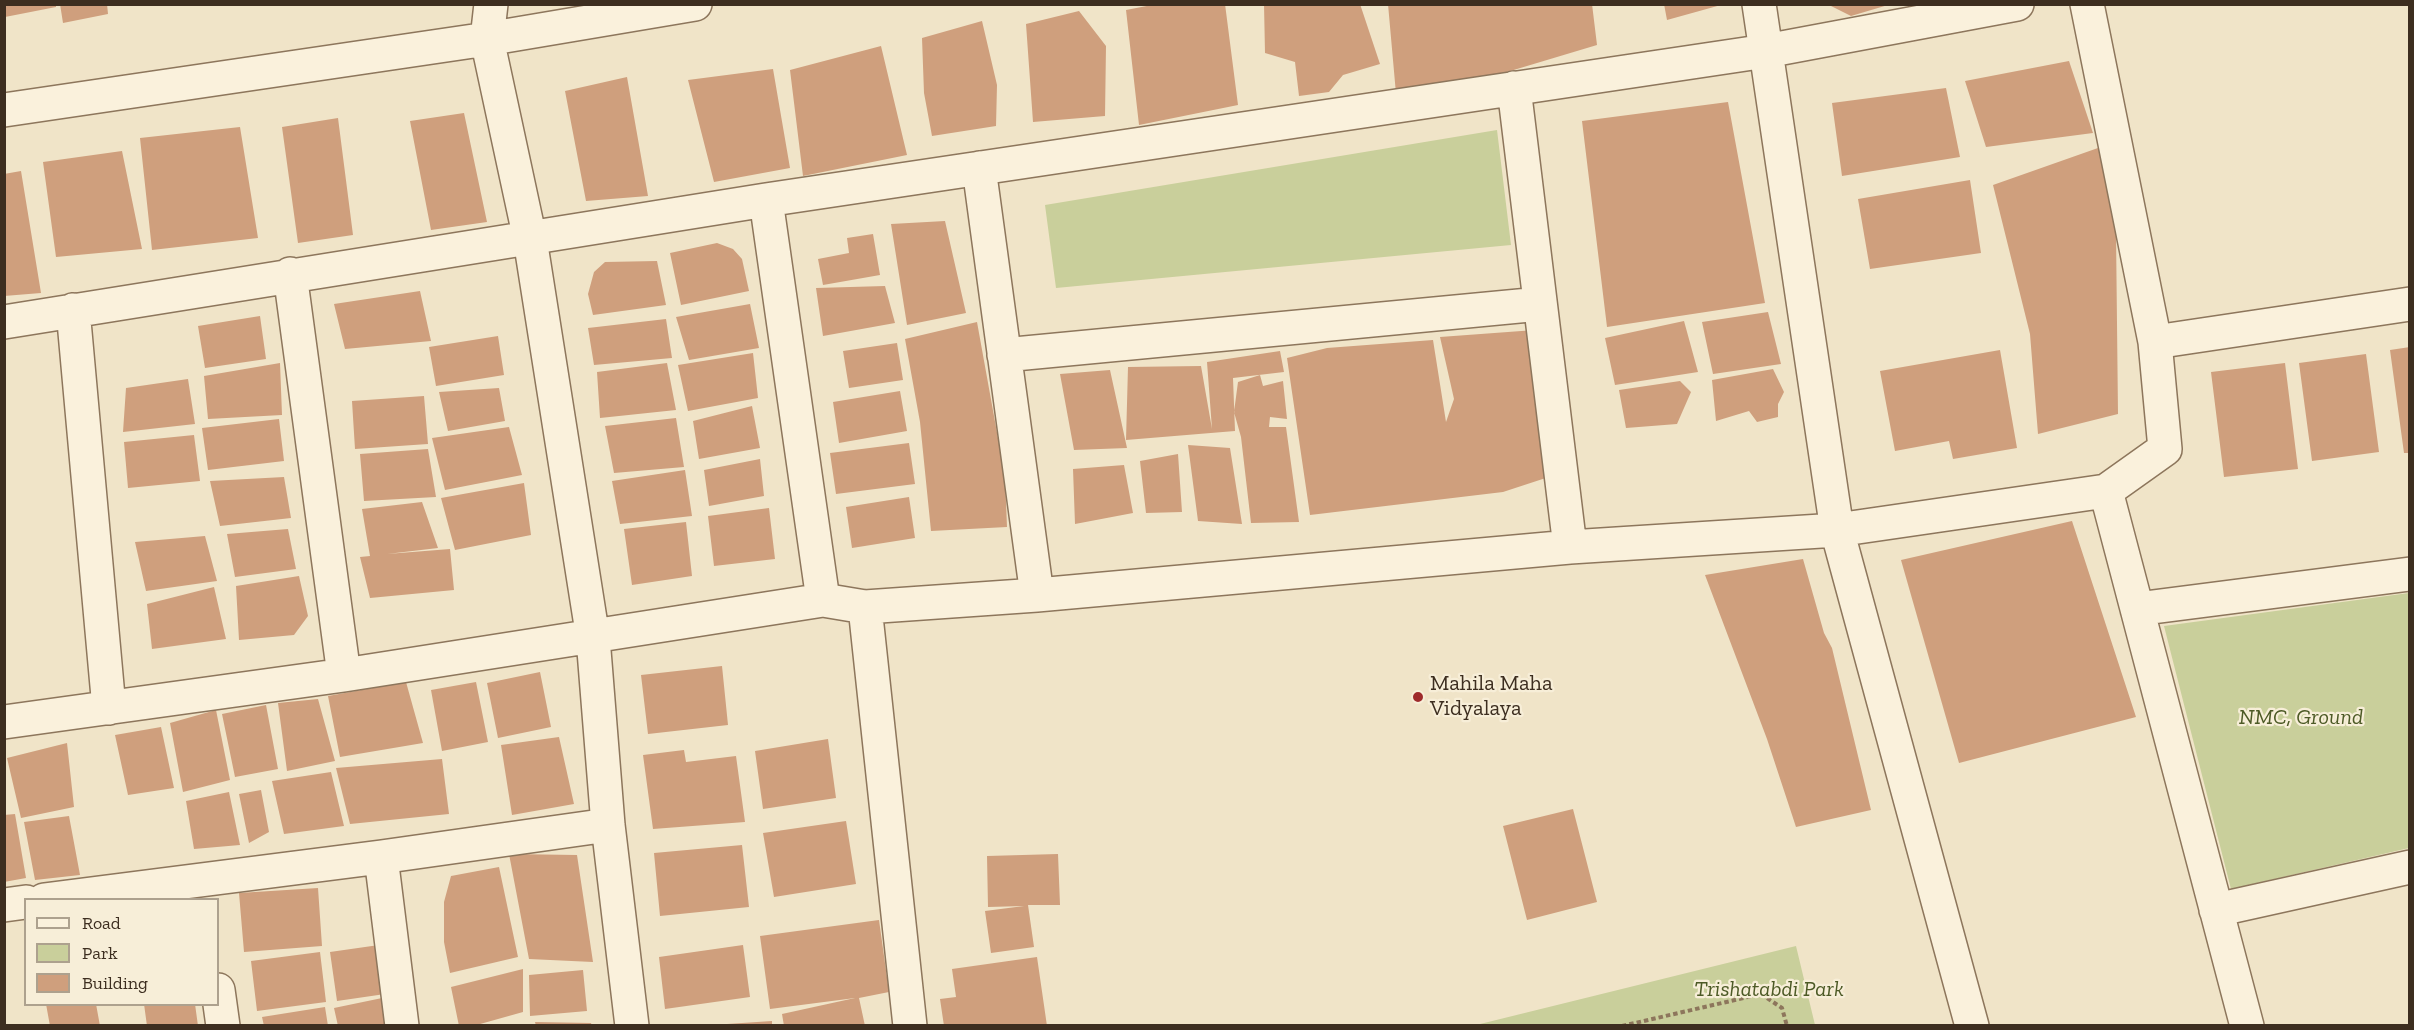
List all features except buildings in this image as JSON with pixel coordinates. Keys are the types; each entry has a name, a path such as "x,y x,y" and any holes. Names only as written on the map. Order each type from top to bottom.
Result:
{"street":[{"path":"490,4 487,39 530,239 593,638 608,825 632,1026"},
{"path":"4,110 487,39 695,4"},
{"path":"1759,4 1837,530 1972,1026"},
{"path":"4,322 290,274 530,239 979,168 1766,51 2017,4"},
{"path":"4,722 593,638 824,600 865,607 1037,595 1570,547 1837,530 2106,491 2165,449 2155,342 2086,4"},
{"path":"1514,88 1570,547"},
{"path":"979,168 1037,595"},
{"path":"766,201 824,600"},
{"path":"290,274 344,675"},
{"path":"1004,355 1540,303"},
{"path":"2155,342 2409,304"},
{"path":"73,310 109,708"},
{"path":"2106,491 2247,1026"},
{"path":"2137,609 2409,574"},
{"path":"865,607 910,1026"},
{"path":"73,898 203,889 381,857 608,825"},
{"path":"381,857 402,1026"},
{"path":"2216,910 2409,867"},
{"path":"4,904 24,902"},
{"path":"219,997 223,1026"}],"path":[{"path":"1622,1026 1761,994 1782,1008 1787,1026"}],"green space":[{"path":"1497,130 1511,245 1056,288 1045,205"},
{"name":"NMC, Ground","path":"2409,593 2409,848 2231,889 2164,626"},
{"name":"Trishatabdi Park","path":"1796,946 1815,1025 1476,1025"}],"place":[{"name":"Mahila Maha Vidyalaya","path":"1418,697"}]}
